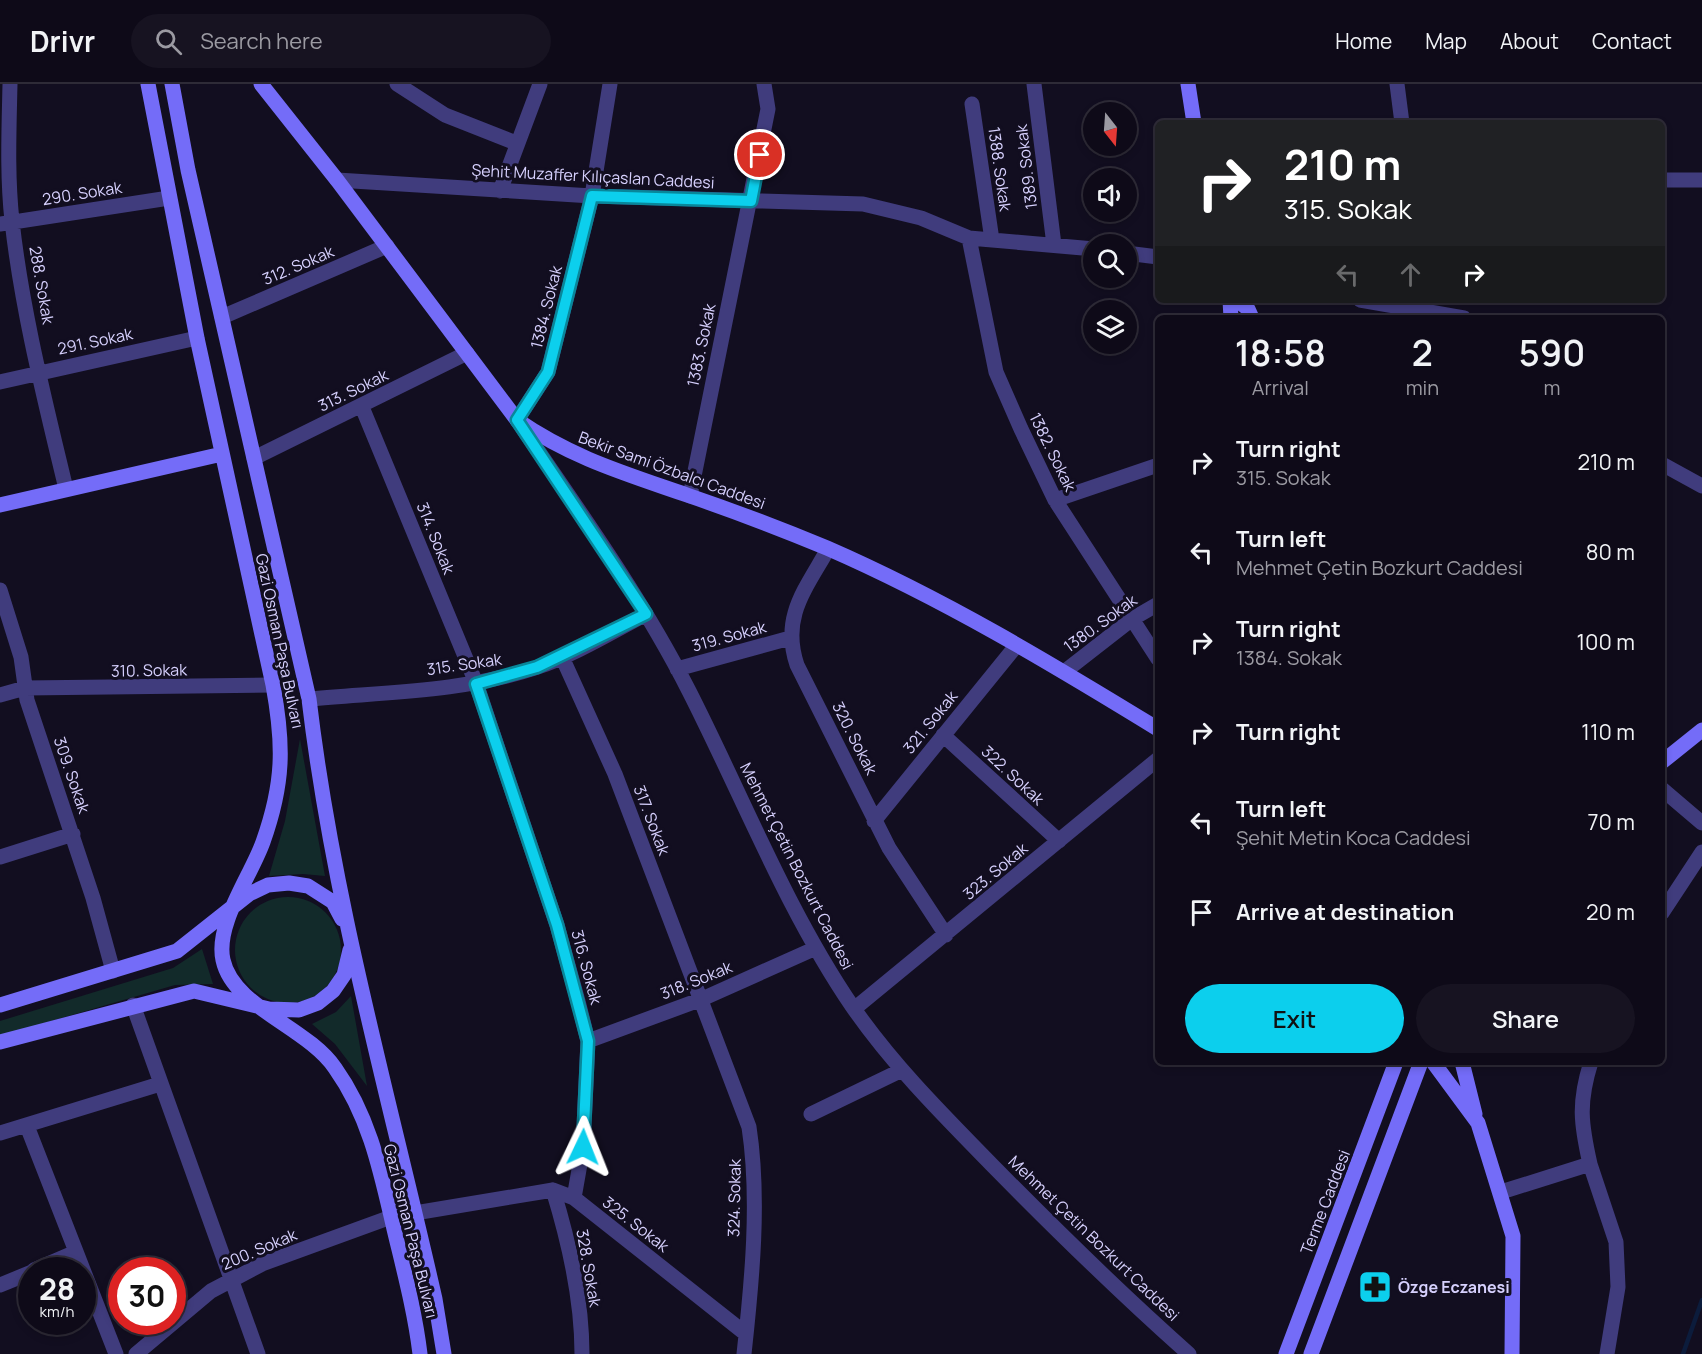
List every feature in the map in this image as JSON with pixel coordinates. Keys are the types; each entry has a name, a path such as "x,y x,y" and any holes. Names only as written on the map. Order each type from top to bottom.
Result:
{"main road":[{"name":"Gazi Osman Paşa Bulvarı","path":"148,84 197,338 273,685 282,746 280,775 264,840 225,927 223,958 235,986 318,1048 334,1066 351,1093 380,1165 409,1290 420,1354"},
{"name":"Gazi Osman Paşa Bulvarı","path":"172,84 188,170 309,699 319,788 350,933 435,1299 444,1354"},
{"name":"Bekir Sami Özbalcı Caddesi","path":"261,84 337,180 517,420 548,441 584,459 690,496 828,549 917,591 1064,672 1155,727"},
{"path":"1188,84 1194,120"},
{"path":"1241,303 1248,309 1250,315"},
{"path":"0,505 222,454"},
{"path":"1665,760 1702,730"},
{"path":"0,1005 177,951 249,894 268,885 299,884 317,890 333,902 350,933 348,966 339,984 326,998 309,1007 290,1011 194,991 133,1005 0,1042"},
{"name":"Terme Caddesi","path":"1286,1354 1395,1065"},
{"path":"1311,1354 1420,1065"},
{"path":"1435,1065 1478,1123"},
{"path":"1462,1065 1501,1192 1514,1244 1512,1354"}],"street":[{"name":"288. Sokak","path":"10,84 6,223 66,489"},
{"path":"397,84 445,115 516,143"},
{"path":"500,190 540,84"},
{"name":"1384. Sokak","path":"517,420 548,372 592,196 610,84"},
{"name":"1383. Sokak","path":"690,496 768,110 764,84"},
{"name":"1389. Sokak","path":"1034,84 1054,245"},
{"path":"1397,84 1402,120"},
{"name":"1388. Sokak","path":"972,104 992,240"},
{"name":"Şehit Muzaffer Kılıçaslan Caddesi","path":"337,180 592,196 790,200 863,204 921,218 969,238 1083,248"},
{"path":"1665,180 1702,180"},
{"name":"290. Sokak","path":"6,223 169,198"},
{"name":"1382. Sokak","path":"969,238 996,372 1056,500 1155,654"},
{"name":"312. Sokak","path":"222,317 387,246"},
{"path":"1137,254 1155,256"},
{"path":"1400,303 1440,306 1458,315"},
{"name":"291. Sokak","path":"0,382 197,338"},
{"name":"313. Sokak","path":"254,458 467,353"},
{"name":"314. Sokak","path":"362,406 476,684"},
{"name":"Mehmet Çetin Bozkurt Caddesi","path":"517,420 646,614 677,669 816,948 854,1009 902,1070 1049,1223 1189,1354"},
{"path":"1056,500 1155,466"},
{"path":"1665,466 1702,486"},
{"name":"320. Sokak","path":"828,549 790,625 790,638 797,665 874,821 946,935"},
{"name":"309. Sokak","path":"0,590 21,657 25,688 73,834 113,971"},
{"name":"1380. Sokak","path":"1064,672 1132,619 1155,606"},
{"name":"315. Sokak","path":"309,699 476,684 537,667 562,657 646,614"},
{"name":"319. Sokak","path":"677,669 790,638"},
{"name":"321. Sokak","path":"874,821 1016,646"},
{"name":"317. Sokak","path":"562,657 615,774 702,999"},
{"name":"316. Sokak","path":"476,684 557,925 588,1041 583,1147 574,1198"},
{"name":"310. Sokak","path":"0,695 25,688 273,685"},
{"name":"322. Sokak","path":"943,735 1059,841"},
{"name":"323. Sokak","path":"854,1009 1155,761"},
{"path":"1665,792 1702,823"},
{"path":"0,857 73,834"},
{"path":"1665,908 1702,852"},
{"name":"318. Sokak","path":"588,1041 702,999 816,948"},
{"name":"324. Sokak","path":"702,999 749,1126 754,1162 744,1354"},
{"path":"133,1005 258,1354"},
{"path":"1590,1065 1582,1098 1581,1122 1590,1164 1616,1242 1618,1287 1607,1354"},
{"path":"811,1114 902,1070"},
{"path":"0,1133 160,1084"},
{"path":"27,1126 116,1354"},
{"path":"1501,1192 1590,1164"},
{"name":"325. Sokak","path":"415,1212 553,1190 574,1198 746,1334"},
{"name":"328. Sokak","path":"553,1190 571,1256 582,1333 582,1354"},
{"name":"200. Sokak","path":"135,1354 211,1291 232,1278 262,1263 391,1217 415,1212"},
{"path":"65,1257 76,1252"},
{"path":"0,1286 18,1278"}],"green space":[{"path":"300,739 325,876 303,874 269,876 285,821"},
{"path":"288,897 308,901 326,912 337,930 341,950 337,970 326,988 308,999 288,1003 268,999 250,988 239,970 235,950 239,930 250,912 268,901"},
{"path":"202,949 213,984 175,985 0,1036 0,1021 173,968"},
{"path":"351,996 367,1086 335,1044 312,1024 336,1012"}],"waterway":[{"path":"1683,1354 1702,1300"}],"place":[{"name":"Özge Eczanesi","path":"1375,1287"}],"route":[{"path":"583,1147 588,1041 557,925 476,684 509,676 562,657 646,614 517,420 548,372 592,196 751,201 760,155"}]}
